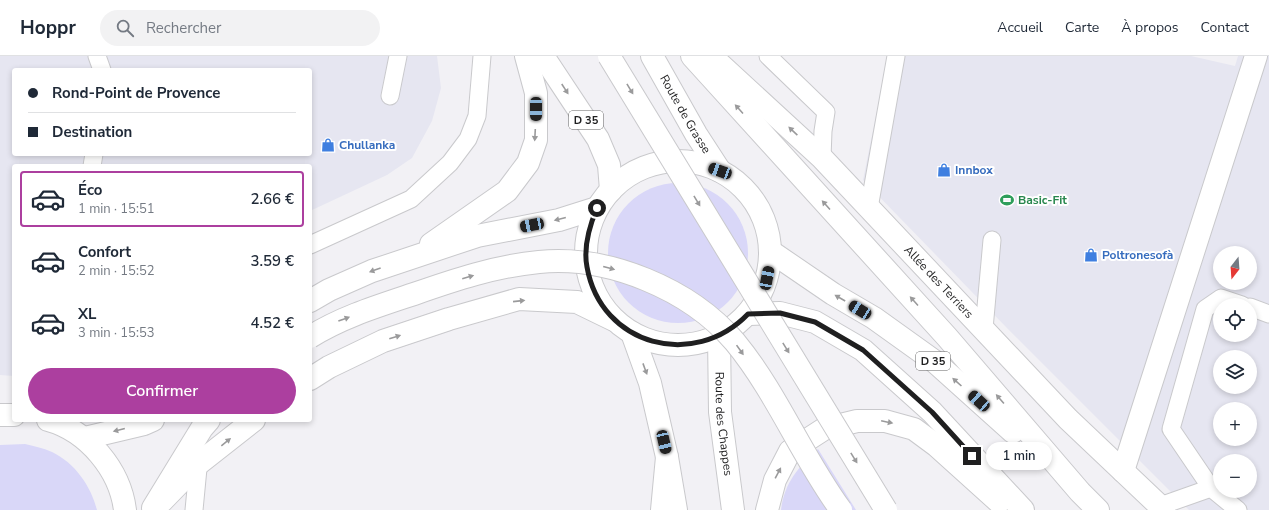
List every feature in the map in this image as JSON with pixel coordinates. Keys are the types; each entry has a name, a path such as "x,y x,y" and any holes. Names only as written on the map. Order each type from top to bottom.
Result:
{"main road":[{"path":"412,257 507,190 528,163 536,140 536,93 526,56"},
{"name":"D 35","path":"544,56 598,139 609,165 611,190"},
{"path":"610,56 886,510"},
{"name":"Route de Grasse","path":"652,56 696,134 720,171"},
{"path":"692,56 947,337 1080,492"},
{"name":"Allée des Terriers","path":"712,56 822,158 1068,419 1162,508"},
{"path":"1123,471 1256,56"},
{"path":"312,379 328,367 383,341 449,319 519,300 577,302 614,320 632,333 653,342 675,345 698,344 719,336 730,330 748,314 756,303 767,278 770,251 768,232 761,213 750,196 736,182 720,171 701,164 688,162 662,163 644,168 626,177 611,190 597,208 590,227 586,247 587,267 592,286 601,304 614,320"},
{"path":"312,300 372,271 477,236 559,220 597,208"},
{"name":"D 35","path":"770,251 833,294 874,318 934,361 1080,492 1098,510"},
{"path":"312,335 332,323 443,284 496,269 540,262 572,263 603,266 636,275 677,295 702,310 734,341 761,380 841,510"},
{"path":"748,314 780,313 815,322 863,350 932,412 1023,510"},
{"path":"632,333 650,383 667,457 676,510"},
{"name":"Route des Chappes","path":"719,336 720,412 733,510"},
{"path":"0,415 12,415"},
{"path":"767,510 775,480 790,451 824,429 857,421 885,420 914,429 937,446 1009,510"},
{"path":"55,422 85,438 108,464 123,495 125,510"},
{"path":"85,438 148,422"},
{"path":"151,509 171,493 198,464 251,422"},
{"path":"151,509 204,423"},
{"path":"662,510 667,457"}],"lane":[{"path":"97,56 101,68"},
{"path":"390,96 398,56"},
{"path":"312,244 411,200 450,163 468,138 477,116 482,56"},
{"path":"768,56 826,112 823,131 822,158"},
{"path":"869,208 896,56"},
{"path":"984,329 992,240"},
{"path":"1213,304 1205,309 1171,429 1211,488 1238,510"},
{"path":"1257,310 1269,314"},
{"path":"194,510 198,464 204,423"},
{"path":"1162,508 1211,488"}],"shaded area":[{"path":"0,56 437,56 441,88 432,121 412,158 387,175 312,210 312,164 12,164 12,376 0,375"},
{"path":"888,56 1191,56 1235,66 1238,56 1269,56 1269,510 1189,510 1006,327 863,180"},
{"path":"678,183 698,186 705,189 717,195 732,209 745,233 748,253 745,273 742,280 736,292 722,307 698,320 678,323 658,320 651,317 639,311 624,297 611,273 608,253 611,233 614,226 620,214 634,199 658,186"},
{"path":"25,444 52,452 68,462 81,476 91,492 97,510 0,510 0,445"},
{"path":"818,449 856,510 781,510 785,491 789,483 799,469"}],"place":[{"name":"Chullanka","path":"328,145"},
{"name":"Innbox","path":"944,170"},
{"name":"Basic-Fit","path":"1007,200"},
{"name":"Poltronesofà","path":"1091,255"}],"route":[{"path":"597,208 590,227 586,247 587,267 592,286 601,304 614,320 632,333 653,342 675,345 698,344 730,330 748,314 780,313 815,322 863,350 932,412 972,456"}]}
